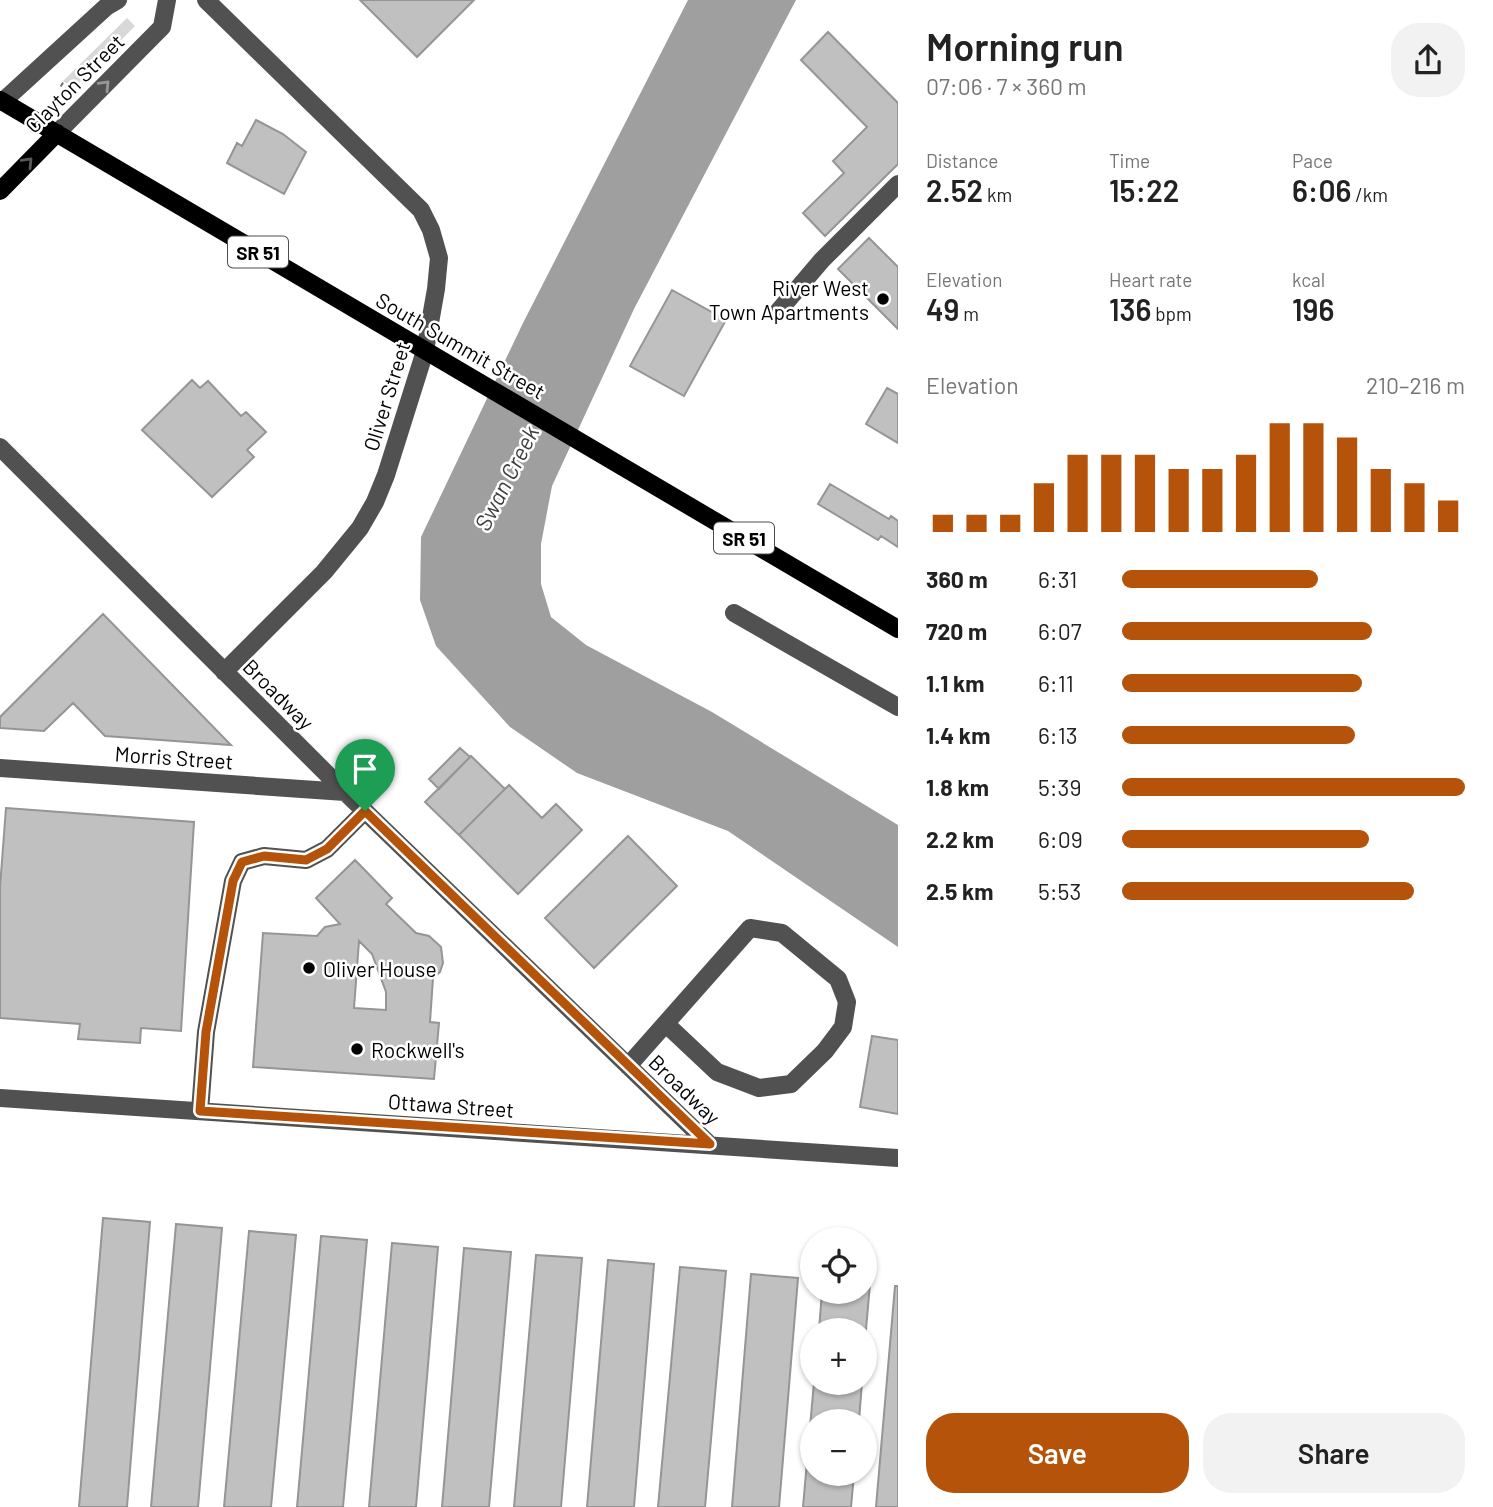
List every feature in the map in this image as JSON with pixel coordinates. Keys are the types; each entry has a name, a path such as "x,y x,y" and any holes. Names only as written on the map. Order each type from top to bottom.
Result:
{"main road":[{"name":"South Summit Street","path":"1,102 898,629"},
{"name":"Clayton Street","path":"0,191 57,133"}],"street":[{"name":"Clayton Street","path":"1,102 106,6 118,0"},
{"name":"Clayton Street","path":"57,133 162,27 167,0"},
{"name":"Oliver Street","path":"206,0 421,210 431,230 439,258 425,351 375,502 360,528 324,572 224,672"},
{"path":"776,314 822,260 898,184"},
{"name":"Broadway","path":"0,447 345,792 710,1144"},
{"path":"734,612 898,707"},
{"name":"Morris Street","path":"0,768 345,792"},
{"path":"200,1111 206,1032 233,881 242,862 264,856 306,860 327,849 365,811"},
{"path":"628,1066 750,928 782,933 838,979 847,1002 843,1027 825,1051 790,1084 759,1088 717,1072 666,1024"},
{"name":"Ottawa Street","path":"0,1098 898,1158"}],"path":[{"path":"61,84 69,89"}],"shaded area":[{"path":"127,18 135,26 74,88 63,81"}],"water":[{"name":"Swan Creek","path":"688,0 796,0 634,309 552,486 541,544 541,584 551,617 586,645 712,712 898,825 898,947 728,831 577,773 510,727 436,646 420,600 421,537 523,323"}],"building":[{"path":"360,0 474,0 417,57"},
{"path":"828,32 898,103 898,164 825,236 803,213 844,173 833,161 867,127 801,60"},
{"path":"256,120 283,134 306,152 284,194 227,163 237,143 242,146"},
{"name":"River West Town Apartments","path":"869,238 898,267 898,329 838,269"},
{"path":"672,290 726,320 684,396 630,366"},
{"path":"192,380 200,388 208,381 241,416 246,412 266,432 247,450 254,457 212,497 142,430"},
{"path":"887,388 898,394 898,443 866,424"},
{"path":"830,484 889,519 891,516 898,521 898,547 881,536 878,540 818,504"},
{"path":"103,614 231,745 105,736 73,703 44,731 0,728 0,717"},
{"path":"460,748 470,757 439,789 429,779"},
{"path":"471,756 505,789 459,835 425,802"},
{"path":"509,785 542,818 556,804 582,830 518,894 459,835"},
{"path":"6,808 194,822 181,1031 141,1028 140,1043 78,1039 80,1024 0,1018 0,887"},
{"path":"628,836 677,886 594,968 545,918"},
{"name":"Oliver House","path":"355,860 392,898 386,904 416,933 429,936 441,947 443,963 440,972 433,978 430,1022 439,1023 434,1079 253,1067 263,933 317,936 325,927 340,924 316,898","holes":["359,941 372,954 386,992 386,1010 354,1008"]},
{"path":"872,1036 898,1040 898,1114 860,1107"},
{"path":"103,1218 150,1222 127,1507 79,1507"},
{"path":"176,1224 222,1228 198,1507 151,1507"},
{"path":"249,1231 296,1235 271,1507 224,1507"},
{"path":"321,1236 367,1240 343,1507 297,1507"},
{"path":"392,1243 438,1247 416,1507 369,1507"},
{"path":"464,1248 511,1252 489,1507 442,1507"},
{"path":"536,1255 582,1258 561,1507 514,1507"},
{"path":"608,1260 654,1264 634,1507 587,1507"},
{"path":"680,1267 726,1271 705,1507 658,1507"},
{"path":"751,1274 798,1278 779,1507 732,1507"},
{"path":"895,1286 898,1286 898,1507 876,1507"},
{"path":"821,1304 868,1304 867,1318 820,1318"},
{"path":"813,1395 861,1395 860,1409 812,1409"},
{"path":"805,1486 853,1486 851,1507 803,1507"}],"place":[{"name":"River West Town Apartments","path":"883,299"},
{"name":"Oliver House","path":"309,968"},
{"name":"Rockwell's","path":"357,1049"}],"route":[{"path":"365,811 710,1144 200,1111 206,1032 233,881 242,862 264,856 306,860 327,849 365,811"}]}
